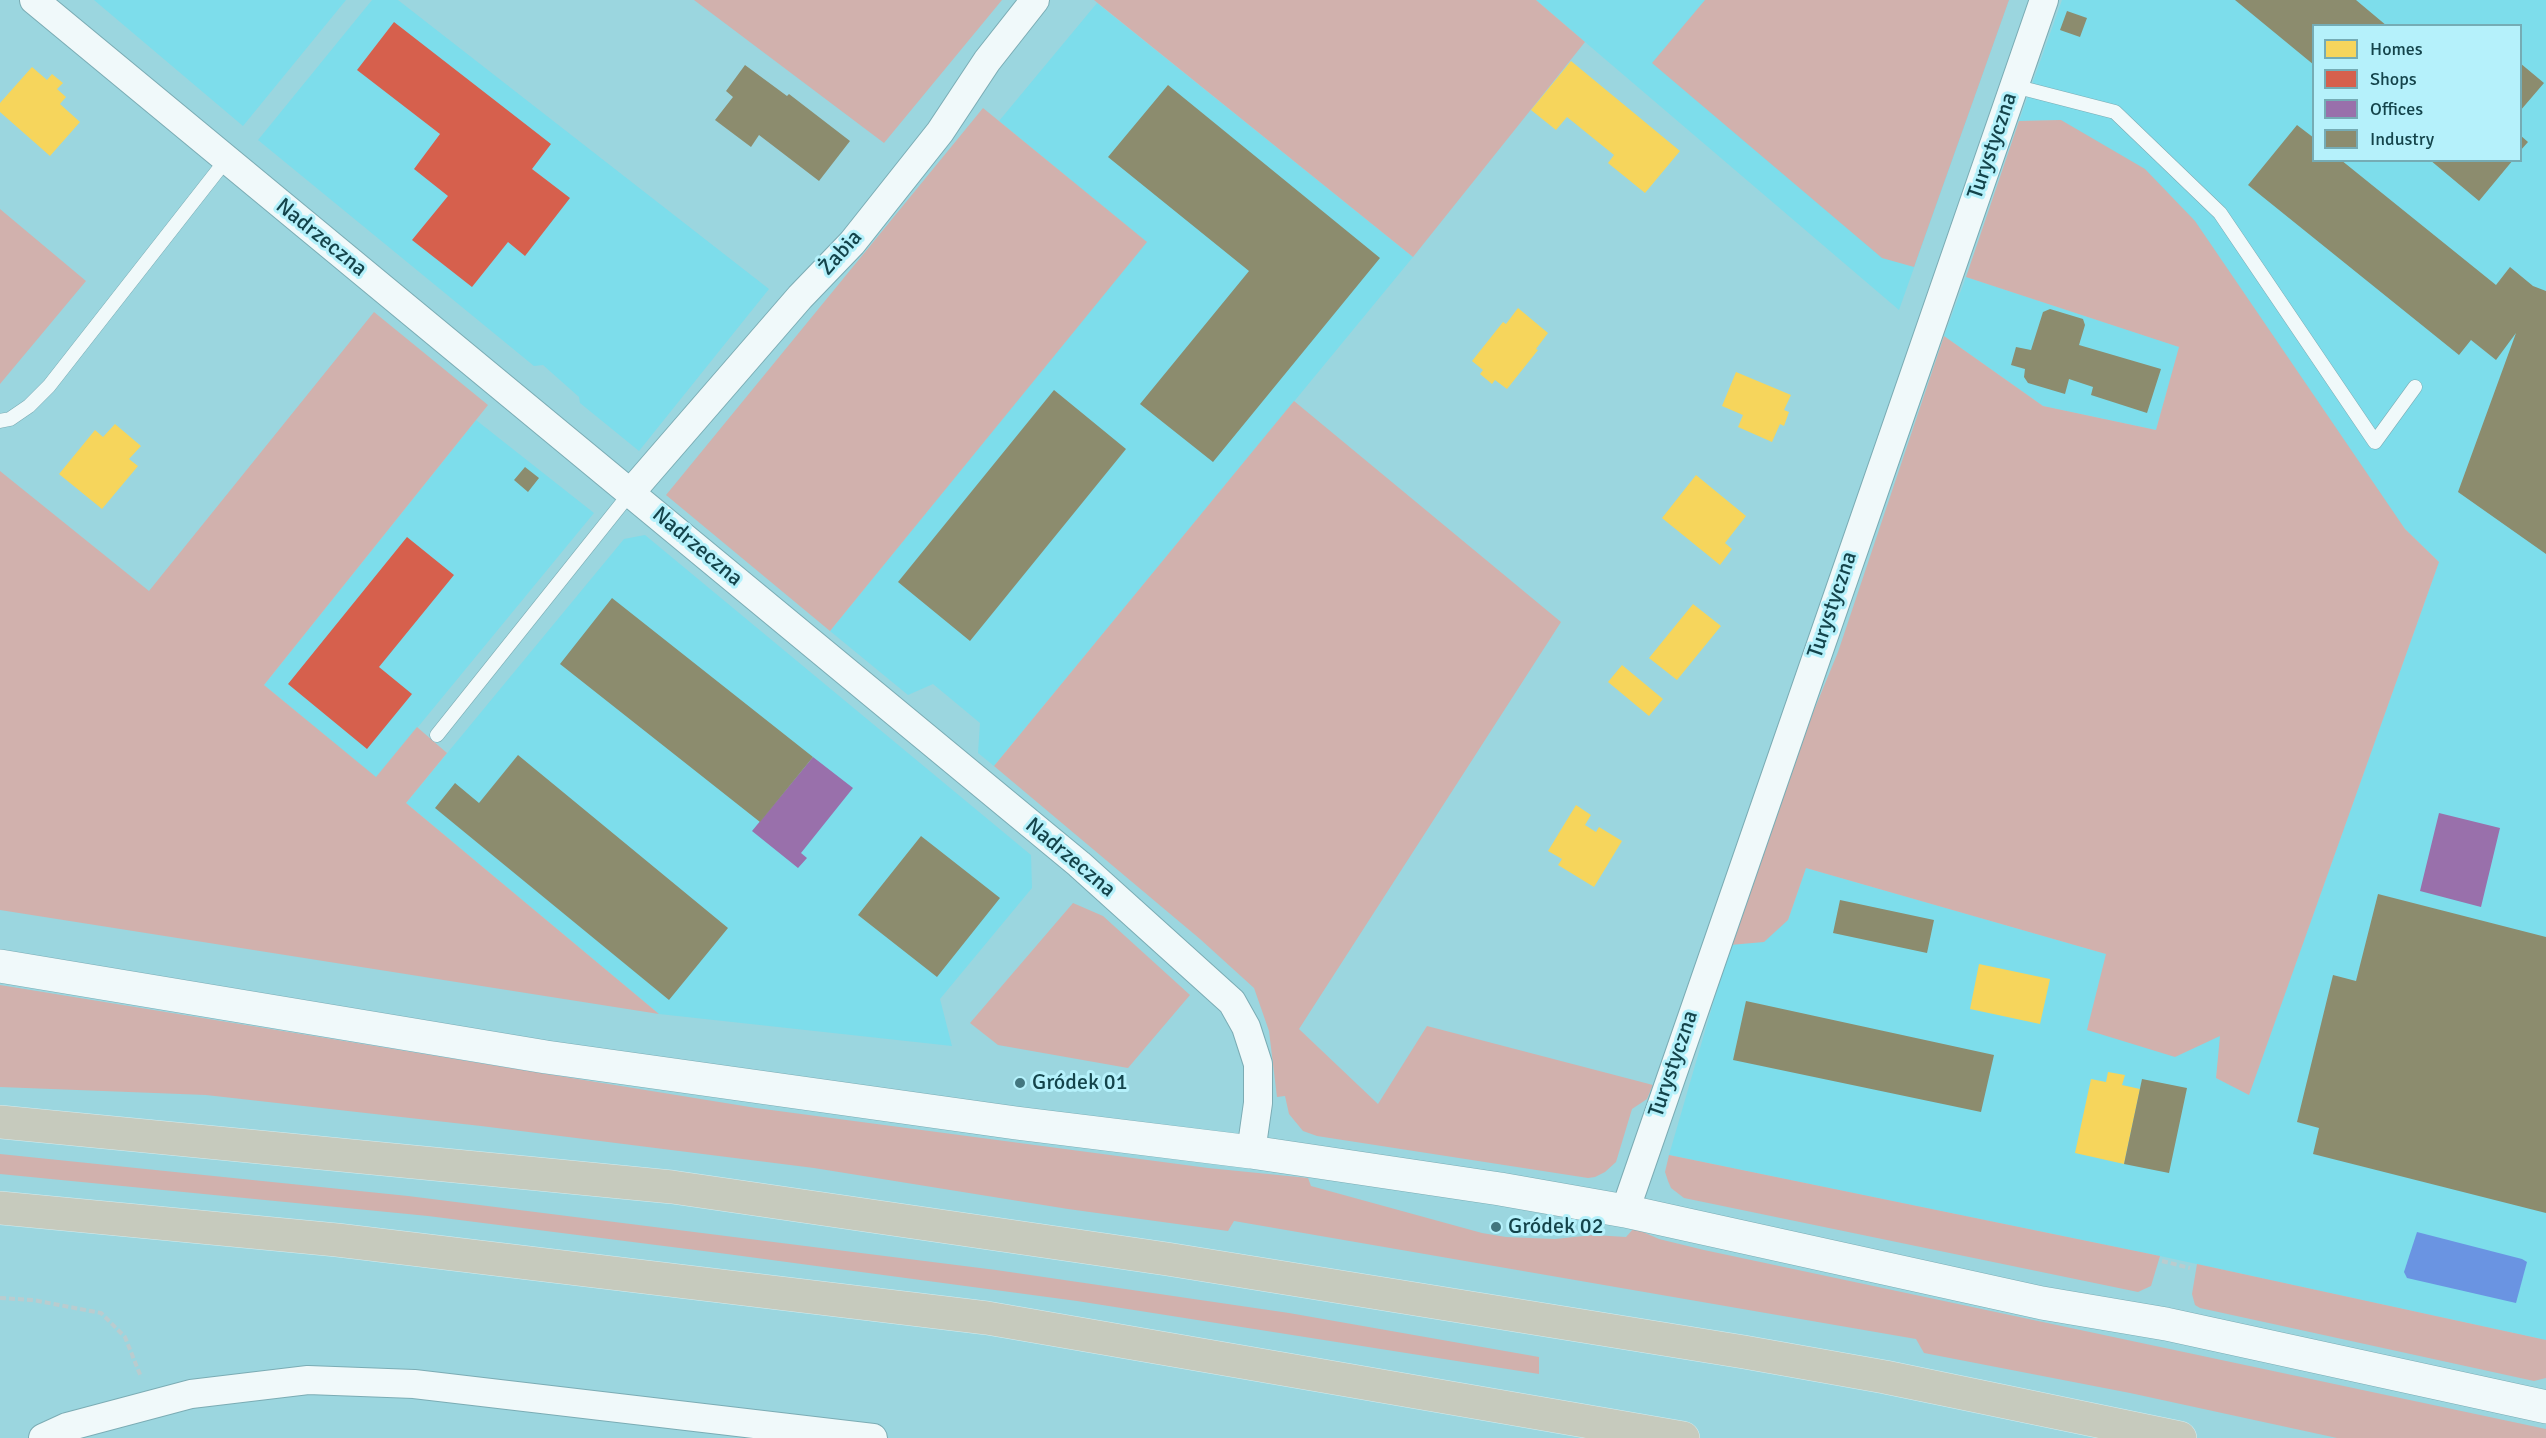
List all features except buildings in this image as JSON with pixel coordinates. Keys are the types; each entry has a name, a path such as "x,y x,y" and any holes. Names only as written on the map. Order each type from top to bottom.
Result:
{"highway":[{"path":"0,1122 672,1187 1120,1252 1756,1354 1885,1377 2180,1438"},
{"path":"0,1208 337,1240 987,1318 1683,1438"}],"street":[{"name":"Nadrzeczna","path":"34,0 1079,864 1232,1002 1246,1027 1258,1064 1258,1103 1251,1152"},
{"name":"Żabia","path":"631,492 800,297 859,235 940,132 987,61 1035,0"},
{"name":"Turystyczna","path":"1625,1211 2044,0"},
{"path":"0,966 546,1057 1016,1123 1251,1152 1500,1189 1625,1211 2042,1303 2166,1324 2546,1407"},
{"path":"42,1438 67,1427 191,1395 308,1380 414,1384 873,1438"}],"lane":[{"path":"2014,86 2115,112 2220,213 2375,442 2415,387"},
{"path":"0,422 10,419 29,406 49,386 226,160"},
{"path":"437,735 631,492"}],"path":[{"path":"2162,1261 2190,1268"},
{"path":"0,1298 33,1300 101,1313 125,1337 153,1404"}],"shaded area":[{"path":"94,0 346,0 243,126"},
{"path":"372,0 398,0 769,289 639,451 580,403 579,397 543,365 534,366 258,140"},
{"path":"694,0 1002,0 884,143"},
{"path":"1094,0 1536,0 1585,42 1413,257"},
{"path":"1536,0 2009,0 1899,310 1585,42"},
{"path":"1705,0 2009,0 1914,267 1882,258 1652,63"},
{"path":"2062,0 2546,0 2546,1340 2160,1256 1669,1155 1730,945 1788,920 1806,868 2106,954 2221,1035 2216,1078 2249,1094 2439,562 2405,529 2061,120 2019,121"},
{"path":"1097,3 1413,257 994,766 978,753 980,723 933,684 908,695 830,631 1146,242 999,121"},
{"path":"983,108 1147,242 830,631 666,495"},
{"path":"2061,120 2145,169 2195,221 2405,529 2439,562 2249,1095 2216,1078 2220,1036 2175,1057 2087,1030 2106,954 1806,868 1788,920 1764,942 1730,945 1801,742 1838,652 1944,336 2043,406 2156,430 2179,347 1966,277 2019,121"},
{"path":"0,209 86,281 0,384"},
{"path":"1966,277 2180,347 2156,430 2043,406 1944,336"},
{"path":"374,312 488,405 264,685 376,777 417,727 447,753 406,803 659,1014 0,910 0,471 149,591"},
{"path":"1294,401 1561,622 1299,1029 1378,1104 1427,1026 1653,1085 1647,1099 1632,1109 1616,1162 1595,1177 1588,1178 1317,1136 1303,1131 1289,1114 1285,1096 1277,1097 1269,1031 1254,988 1200,939 994,766"},
{"path":"476,420 594,513 376,778 264,685"},
{"path":"645,535 1031,855 1032,888 940,999 952,1046 659,1014 406,803 624,539"},
{"path":"1073,903 1103,916 1190,995 1128,1068 998,1045 970,1023"},
{"path":"0,985 756,1108 1208,1168 1308,1178 1311,1186 1482,1233 1506,1237 1555,1239 1594,1235 1626,1237 1634,1228 1659,1239 1704,1250 2546,1429 2546,1438 2337,1438 2130,1393 1924,1353 1916,1339 1234,1221 1228,1231 1068,1209 814,1168 481,1126 206,1095 0,1087"},
{"path":"0,1154 408,1196 996,1270 1289,1313 1539,1357 1539,1374 1077,1301 727,1254 428,1216 0,1174"},
{"path":"1669,1155 2160,1256 2151,1286 2138,1292 1684,1198 1671,1188 1668,1181 1665,1172"},
{"path":"2417,1232 2527,1262 2516,1303 2407,1278 2404,1272"},
{"path":"2197,1264 2546,1340 2546,1378 2534,1381 2200,1308 2195,1305 2192,1294"}],"place":[{"name":"Gródek 01","path":"1020,1083"},
{"name":"Gródek 02","path":"1496,1227"}]}
